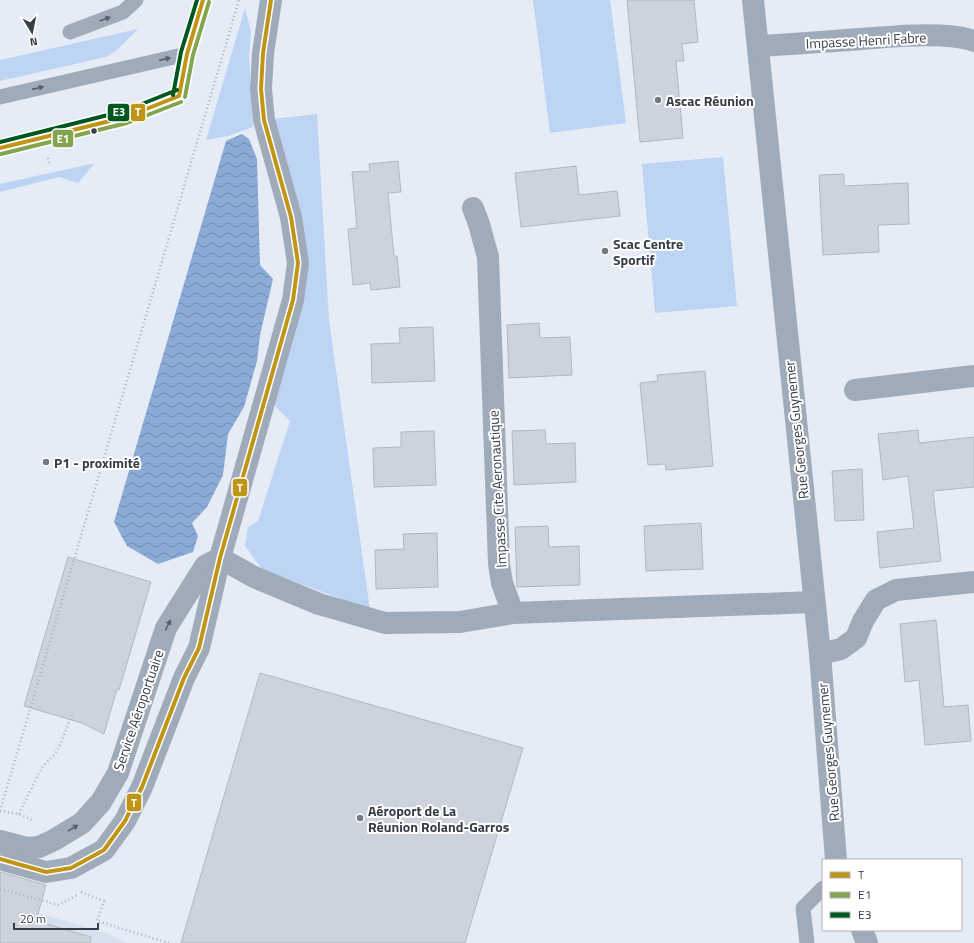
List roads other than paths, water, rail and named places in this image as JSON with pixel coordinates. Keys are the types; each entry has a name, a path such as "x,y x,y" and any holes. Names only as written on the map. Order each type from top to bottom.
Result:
{"street":[{"path":"0,859 46,872 71,868 104,850 125,820 142,787 184,678 199,648 220,558 293,300 298,262 291,217 264,120 261,89 263,53 270,0"},
{"name":"Rue Georges Guynemer","path":"753,0 820,654 836,859"},
{"name":"Impasse Henri Fabre","path":"758,46 899,36 967,38 974,41"},
{"name":"Impasse Cite Aeronautique","path":"473,208 488,257 499,564 502,583 513,613"},
{"path":"855,390 974,376"},
{"path":"220,558 254,577 319,604 385,623 460,622 513,613 814,602"},
{"name":"Service Aéroportuaire","path":"0,840 27,848 39,847 82,823 101,802 118,773 166,628 205,566 220,558"},
{"path":"820,654 841,649 856,638 863,621 876,600 896,590 974,582"},
{"path":"862,931 867,943"}],"lane":[{"path":"70,32 123,12 136,0"},
{"path":"0,148 126,117 179,96 187,54 203,0"},
{"path":"0,97 187,54"},
{"path":"807,943 803,908 822,889"}],"water":[{"path":"242,134 249,139 257,159 260,265 273,279 260,335 257,361 244,407 228,434 223,475 207,507 192,523 198,536 193,552 158,564 127,546 114,522 226,141"}],"place":[{"name":"Ascac Réunion","path":"658,100"},
{"name":"Scac Centre Sportif","path":"605,251"},
{"name":"P1 - proximité","path":"46,462"},
{"name":"Aéroport de La Réunion Roland-Garros","path":"360,818"}]}
